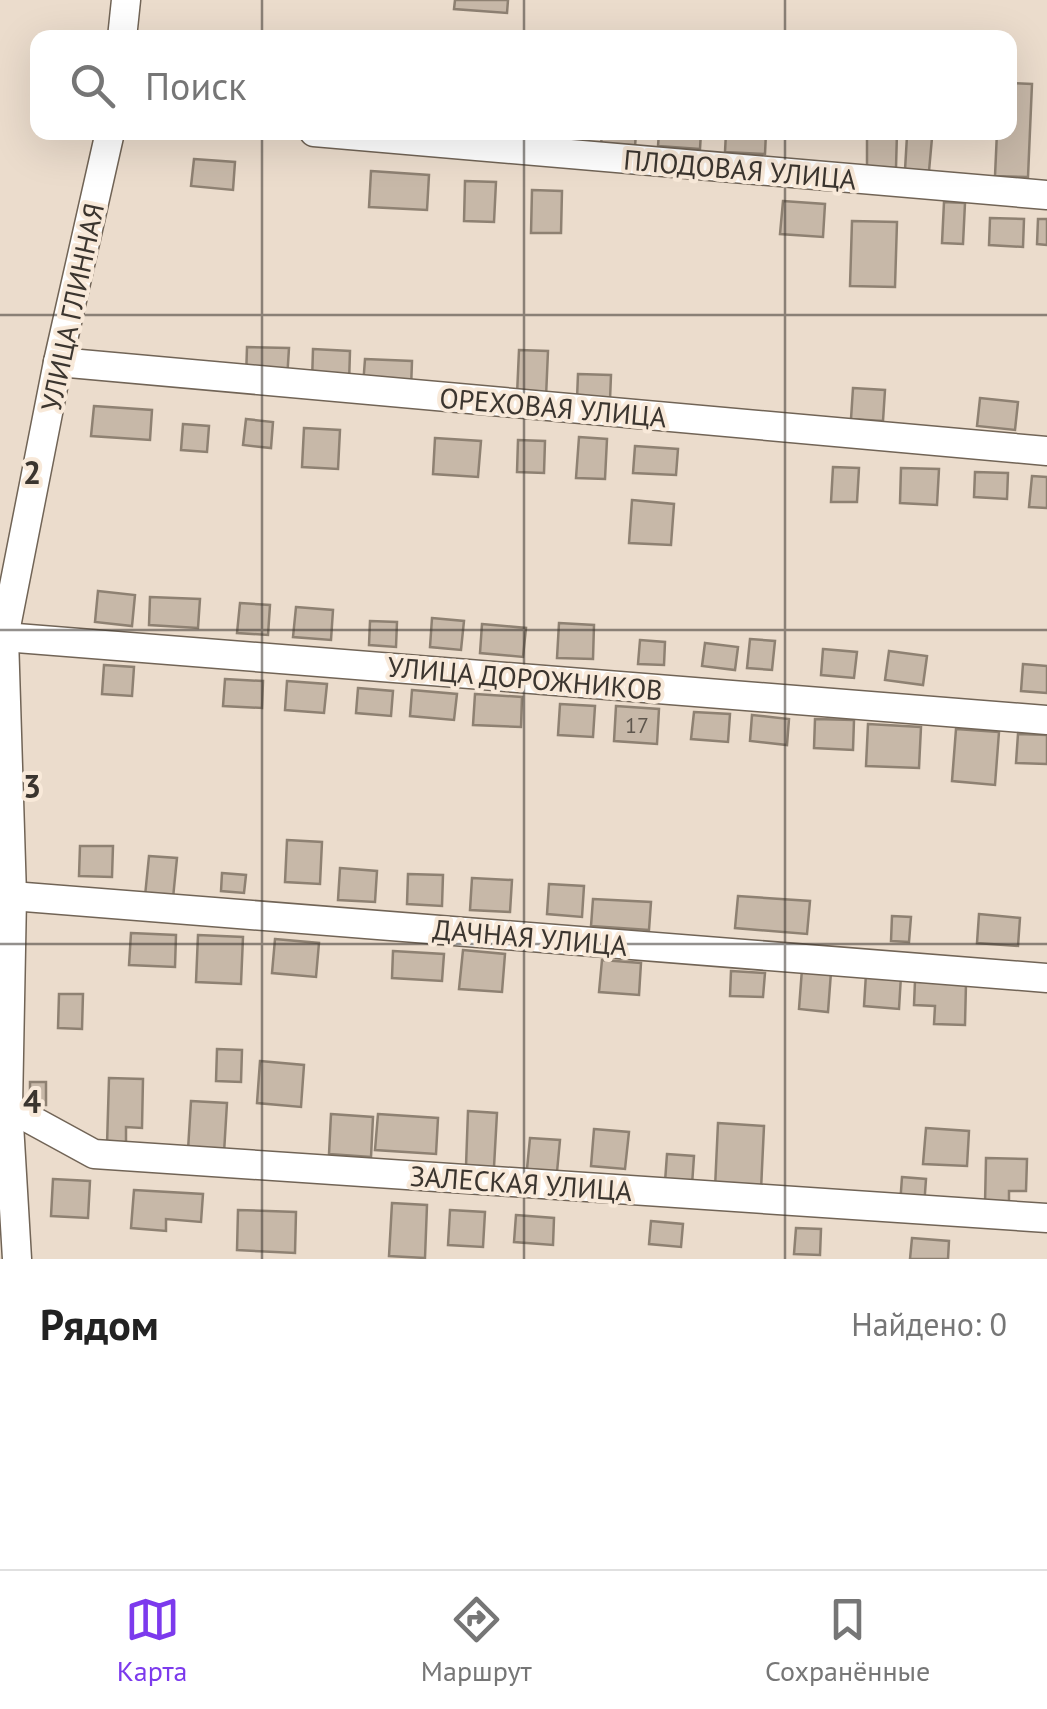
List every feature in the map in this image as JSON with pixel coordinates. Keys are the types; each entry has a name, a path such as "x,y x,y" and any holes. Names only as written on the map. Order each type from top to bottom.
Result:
{"street":[{"path":"123,30 126,0"},
{"name":"УЛИЦА ГЛИННАЯ","path":"16,1259 8,1107 12,896 4,637 58,362 108,140"},
{"name":"ПЛОДОВАЯ УЛИЦА","path":"407,140 1047,195"},
{"name":"ОРЕХОВАЯ УЛИЦА","path":"58,362 1047,451"},
{"name":"УЛИЦА ДОРОЖНИКОВ","path":"4,637 1047,720"},
{"name":"ДАЧНАЯ УЛИЦА","path":"12,896 1047,978"},
{"name":"ЗАЛЕСКАЯ УЛИЦА","path":"8,1107 94,1154 1047,1218"}],"building":[{"path":"455,0 508,0 507,13 454,9"},
{"path":"1017,83 1032,84 1028,177 995,176 997,140 1017,140"},
{"path":"601,140 635,140 635,147 601,145"},
{"path":"658,140 701,140 700,149 658,146"},
{"path":"726,140 766,140 765,154 725,152"},
{"path":"867,140 897,140 896,168 867,168"},
{"path":"907,140 932,140 929,171 905,170"},
{"path":"194,159 235,162 233,190 191,186"},
{"path":"371,171 429,175 427,210 369,207"},
{"path":"465,181 496,182 494,222 464,221"},
{"path":"532,190 562,191 561,233 531,233"},
{"path":"783,201 825,204 823,237 780,234"},
{"path":"944,202 965,203 963,244 942,243"},
{"path":"990,218 1024,219 1023,247 989,245"},
{"path":"1038,219 1047,219 1047,245 1037,244"},
{"path":"852,221 897,222 895,287 850,286"},
{"path":"247,347 289,348 287,380 246,378"},
{"path":"313,349 350,351 349,383 312,382"},
{"path":"519,350 548,351 546,397 517,395"},
{"path":"365,359 412,361 411,389 363,386"},
{"path":"578,374 611,375 610,400 577,399"},
{"path":"853,388 885,390 883,421 851,419"},
{"path":"980,398 1018,402 1015,430 977,426"},
{"path":"94,406 152,410 150,440 91,436"},
{"path":"246,419 273,422 271,448 243,445"},
{"path":"183,424 209,426 207,452 181,450"},
{"path":"304,428 340,430 338,469 302,467"},
{"path":"579,437 607,439 605,479 576,478"},
{"path":"435,438 481,441 478,477 433,474"},
{"path":"518,440 545,441 544,473 517,472"},
{"path":"635,446 678,449 676,475 633,473"},
{"path":"833,467 859,468 857,502 831,502"},
{"path":"901,468 939,469 937,505 900,503"},
{"path":"975,472 1008,473 1007,499 974,497"},
{"path":"1032,476 1047,477 1047,508 1029,507"},
{"path":"632,500 674,504 671,545 629,543"},
{"path":"98,591 135,595 132,626 95,622"},
{"path":"150,597 200,599 198,628 149,625"},
{"path":"240,603 270,605 268,635 237,633"},
{"path":"296,607 333,610 331,640 293,637"},
{"path":"432,618 464,621 461,650 430,647"},
{"path":"370,621 397,622 396,647 369,645"},
{"path":"559,623 594,625 593,659 557,658"},
{"path":"482,624 526,628 523,657 480,653"},
{"path":"750,639 775,641 772,670 747,668"},
{"path":"640,640 665,642 664,665 638,664"},
{"path":"705,643 738,647 735,670 702,666"},
{"path":"823,649 857,652 854,678 821,675"},
{"path":"889,651 927,656 923,685 885,680"},
{"path":"1023,664 1047,666 1047,693 1021,691"},
{"path":"104,665 134,667 132,696 102,694"},
{"path":"225,679 263,681 262,708 223,706"},
{"path":"287,681 327,684 324,713 285,710"},
{"path":"358,688 393,691 391,716 356,713"},
{"path":"412,690 457,694 454,720 410,716"},
{"path":"475,694 522,697 521,727 473,725"},
{"path":"560,704 595,706 593,737 558,735"},
{"path":"616,706 659,709 657,744 614,741"},
{"path":"694,712 730,714 728,742 691,739"},
{"path":"752,715 789,719 787,745 750,741"},
{"path":"815,719 854,720 853,750 814,748"},
{"path":"868,724 921,727 919,768 866,766"},
{"path":"956,729 999,732 995,785 952,781"},
{"path":"1018,734 1047,735 1047,764 1016,763"},
{"path":"287,840 322,842 320,884 285,882"},
{"path":"80,846 113,846 112,877 79,876"},
{"path":"149,856 177,858 173,898 145,896"},
{"path":"340,868 377,871 375,902 338,900"},
{"path":"222,873 246,875 244,893 221,891"},
{"path":"408,874 443,875 442,906 407,904"},
{"path":"472,878 512,880 510,912 470,910"},
{"path":"549,884 584,886 582,917 547,914"},
{"path":"738,896 810,901 807,934 735,928"},
{"path":"593,899 651,902 649,930 591,926"},
{"path":"979,914 1020,918 1018,946 977,943"},
{"path":"892,916 911,917 909,942 891,941"},
{"path":"131,933 176,935 175,967 129,965"},
{"path":"198,935 243,937 241,984 196,982"},
{"path":"275,939 319,943 316,977 272,973"},
{"path":"463,950 505,954 502,992 459,989"},
{"path":"393,951 444,954 442,981 392,978"},
{"path":"602,960 641,963 639,995 599,992"},
{"path":"802,969 831,972 828,1012 799,1009"},
{"path":"731,971 765,973 763,997 730,996"},
{"path":"866,974 901,976 899,1009 864,1006"},
{"path":"915,981 966,983 965,1025 934,1024 935,1006 914,1005"},
{"path":"59,994 83,994 82,1029 58,1028"},
{"path":"217,1049 242,1050 241,1082 216,1081"},
{"path":"260,1061 304,1065 301,1107 257,1103"},
{"path":"109,1078 143,1079 142,1128 126,1127 126,1146 107,1145"},
{"path":"30,1082 46,1082 46,1105 30,1105"},
{"path":"191,1101 227,1103 224,1153 188,1150"},
{"path":"468,1111 497,1113 494,1167 466,1166"},
{"path":"331,1114 373,1117 371,1157 329,1154"},
{"path":"378,1114 438,1118 436,1154 375,1150"},
{"path":"718,1123 764,1126 761,1190 715,1188"},
{"path":"926,1128 969,1131 967,1166 923,1164"},
{"path":"594,1129 629,1132 625,1169 591,1166"},
{"path":"530,1138 560,1140 557,1172 527,1169"},
{"path":"667,1154 694,1156 692,1185 665,1182"},
{"path":"986,1158 1027,1159 1026,1191 1009,1191 1009,1204 985,1204"},
{"path":"902,1177 926,1179 924,1207 900,1205"},
{"path":"53,1179 90,1181 88,1218 51,1216"},
{"path":"134,1190 203,1194 201,1222 166,1219 166,1231 131,1228"},
{"path":"392,1203 427,1205 425,1258 389,1256"},
{"path":"238,1210 296,1212 295,1253 237,1250"},
{"path":"450,1210 485,1212 483,1247 448,1245"},
{"path":"516,1215 554,1218 553,1245 514,1242"},
{"path":"651,1221 683,1224 681,1247 649,1244"},
{"path":"796,1228 821,1229 820,1255 794,1254"},
{"path":"912,1238 949,1241 948,1259 910,1259"}]}
